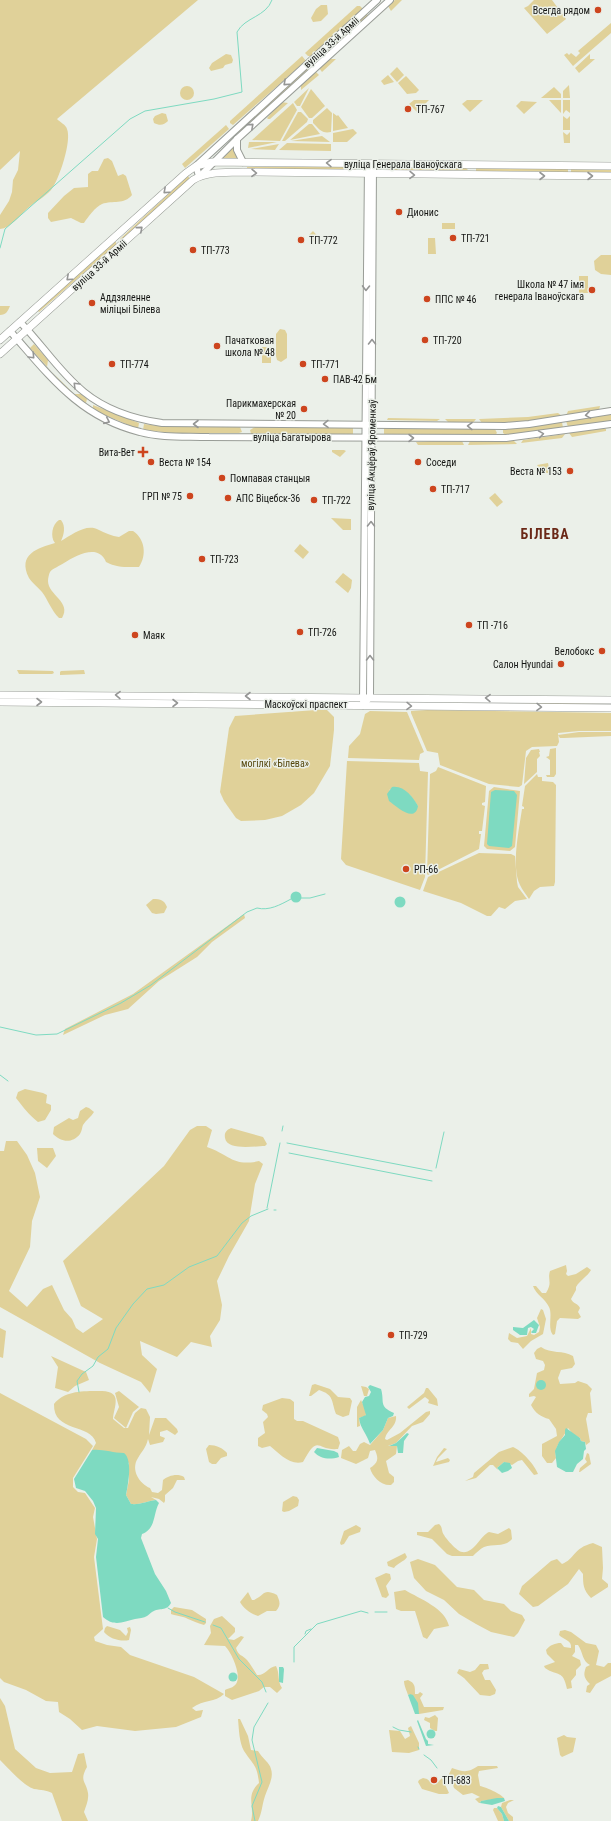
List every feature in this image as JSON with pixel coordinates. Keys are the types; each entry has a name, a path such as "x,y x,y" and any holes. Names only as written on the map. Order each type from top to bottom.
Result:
{"main road":[{"name":"вуліца Генерала Іваноўскага","path":"196,166 212,162 611,166"},
{"path":"238,172 240,162"},
{"path":"466,165 470,170 466,176"},
{"path":"477,176 472,170 478,165"},
{"name":"вуліца 33-й Арміі","path":"0,340 186,172 196,166"},
{"name":"вуліца Генерала Іваноўскага","path":"200,175 238,172 466,176 611,176"},
{"name":"вуліца 33-й Арміі","path":"0,354 200,175"},
{"path":"118,233 119,240 125,241"},
{"path":"111,240 116,239 118,241 118,248"},
{"name":"Маскоўскі праспект","path":"0,695 195,700"},
{"name":"Маскоўскі праспект","path":"0,702 195,700 611,700"},
{"name":"Маскоўскі праспект","path":"365,700 611,708"}],"street":[{"name":"вуліца 33-й Арміі","path":"196,166 377,0"},
{"name":"вуліца 33-й Арміі","path":"200,175 212,162 390,0"},
{"path":"332,42 332,47 337,48"},
{"path":"325,48 330,49 330,54"},
{"path":"237,139 237,150 240,162"},
{"name":"вуліца Акцёраў Яроменкаў","path":"365,700 364,438 371,164"},
{"path":"196,166 200,175"},
{"name":"вуліца Акцёраў Яроменкаў","path":"365,700 372,438 370,174"},
{"name":"вуліца Багатырова","path":"20,322 72,381 88,395 98,402 125,415 156,422 505,426 611,412"},
{"name":"вуліца Багатырова","path":"10,331 62,388 91,412 116,424 140,432 164,436 506,438 526,437 611,424"},
{"path":"81,405 88,404 90,399 88,395"},
{"path":"91,412 90,405 93,402 98,402"},
{"path":"239,424 243,426 244,431 239,437"},
{"path":"252,437 248,430 253,424"},
{"path":"494,426 499,432 494,438"},
{"path":"505,426 500,432 502,437 506,438"}],"green space":[{"path":"0,0 198,0 57,119 65,126 68,135 64,160 58,178 48,193 11,224 0,229 0,215 9,201 12,192 13,180 18,170 20,151 0,170"},
{"path":"395,0 402,0 391,11 388,6"},
{"path":"534,0 552,0 566,19 547,34 524,8"},
{"path":"321,5 327,5 328,14 321,21 313,22 311,18 316,9"},
{"path":"357,6 360,6 363,9 311,56 308,56 305,53"},
{"path":"367,14 368,16 334,47 333,46"},
{"path":"611,23 611,33 573,66 564,55 567,53 569,55 571,53 576,57 580,53 578,51"},
{"path":"328,49 329,50 240,133 238,132"},
{"path":"226,54 231,55 233,60 232,63 225,65 223,68 211,71 209,68 212,63"},
{"path":"590,54 590,59 595,59 579,73 575,68"},
{"path":"302,56 306,61 233,125 230,123 230,121"},
{"path":"328,59 336,59 322,72 319,68"},
{"path":"397,67 404,75 397,82 390,74"},
{"path":"314,72 319,75 301,90 301,84"},
{"path":"388,75 394,82 384,85 381,81"},
{"path":"406,76 419,90 416,93 407,94 398,83"},
{"path":"569,85 570,98 563,98 563,91"},
{"path":"184,86 190,86 194,90 194,96 190,100 184,100 180,96 180,90"},
{"path":"554,87 561,94 561,98 541,98"},
{"path":"309,88 300,106 297,106 294,102"},
{"path":"311,89 325,106 312,118 309,118 301,107"},
{"path":"414,100 429,100 417,112 409,104"},
{"path":"467,100 483,100 470,112 462,104"},
{"path":"549,100 561,100 561,113"},
{"path":"563,100 570,100 570,113 566,110 563,114"},
{"path":"521,101 537,102 524,114 516,106"},
{"path":"281,102 288,103 270,119 268,119 267,118"},
{"path":"293,103 297,110 280,141 252,140"},
{"path":"327,108 332,113 331,132 321,130 313,123 313,120"},
{"path":"298,112 301,112 308,119 307,122 285,141 282,141"},
{"path":"162,113 166,114 168,121 162,125 154,123 153,119 155,116"},
{"path":"333,113 337,116 338,115 348,128 333,131"},
{"path":"563,116 567,119 570,116 570,130 563,130"},
{"path":"309,124 312,124 320,134 290,140"},
{"path":"226,125 229,129 185,168 182,164"},
{"path":"353,129 357,133 347,142 333,142 333,133"},
{"path":"563,132 567,135 570,132 570,143 564,143"},
{"path":"322,136 330,142 291,141"},
{"path":"249,142 277,142 248,148"},
{"path":"287,143 331,144 331,151 279,150"},
{"path":"279,144 275,150 251,149"},
{"path":"233,148 239,158 222,158"},
{"path":"108,158 112,161 118,176 123,174 126,176 132,195 125,200 99,205 84,223 71,218 51,222 48,218 48,213 74,188 88,187 88,174 92,171 98,171 104,159"},
{"path":"247,167 356,167 356,170 247,169"},
{"path":"388,168 466,168 468,170 388,171"},
{"path":"476,168 568,169 568,172 476,171"},
{"path":"571,169 611,170 611,172 571,172"},
{"path":"188,176 190,179 123,240 120,239"},
{"path":"442,223 455,223 455,229 442,229"},
{"path":"313,231 322,241 314,242 308,236"},
{"path":"428,238 435,238 436,254 428,254"},
{"path":"114,242 116,242 116,245 39,312 37,310"},
{"path":"601,255 611,255 611,275 601,274 595,270 594,261"},
{"path":"579,276 588,276 588,293 579,293"},
{"path":"0,306 10,306 4,314 0,315"},
{"path":"280,329 285,330 287,334 287,358 281,362 277,360 276,356 276,334"},
{"path":"34,344 48,360 47,367 30,348"},
{"path":"262,347 271,347 271,363 262,363"},
{"path":"52,372 74,394 81,394 87,399 86,403 82,403"},
{"path":"93,405 139,423 138,429 93,410"},
{"path":"600,406 599,410 566,416 568,411"},
{"path":"558,413 562,416 521,422 482,423 479,419 528,417"},
{"path":"611,414 611,421 568,427 566,421"},
{"path":"388,418 440,419 437,421 387,420"},
{"path":"445,419 476,419 473,423 448,422"},
{"path":"562,422 563,428 506,435 503,433 503,429 506,428"},
{"path":"144,424 159,426 240,427 242,432 172,433 143,430"},
{"path":"255,427 353,427 353,434 251,434 250,430"},
{"path":"384,427 495,429 497,433 495,435 384,434"},
{"path":"603,428 606,429 606,431 572,437 569,433"},
{"path":"565,434 562,438 521,443 523,440"},
{"path":"513,440 517,444 468,445 470,441"},
{"path":"462,441 464,445 418,445 416,442"},
{"path":"332,450 346,451 340,457 332,452"},
{"path":"548,463 550,473 544,473 537,465"},
{"path":"495,493 503,502 497,507 489,498"},
{"path":"331,518 351,519 351,530 343,530"},
{"path":"59,520 63,522 64,528 61,541 79,531 89,528 94,528 119,537 129,531 133,531 140,538 144,548 142,562 139,567 122,567 114,565 106,562 98,553 92,552 74,557 51,571 48,579 49,586 64,607 62,618 59,618 56,615 42,592 29,578 26,570 27,558 31,553 42,547 55,543 53,540 52,531 53,527"},
{"path":"300,544 309,552 303,559 294,551"},
{"path":"343,573 352,580 351,588 348,593 335,582"},
{"path":"17,670 53,671 54,673 19,674"},
{"path":"84,670 85,674 60,675 61,671"},
{"path":"383,701 611,702 611,705"},
{"name":"могілкі «Білева»","path":"327,710 334,717 334,730 330,766 314,793 301,805 282,816 265,820 241,821 236,818 224,801 220,792 229,728 235,716"},
{"path":"370,711 407,712 424,752 420,754 419,760 348,758 349,746 360,734 365,714"},
{"path":"411,711 611,713 611,731 579,731 558,733 559,742 557,746 532,747 526,751 522,785 519,787 489,784 440,765 438,753 427,751"},
{"path":"579,732 611,732 611,736 560,738 558,735"},
{"path":"556,748 556,774 554,777 547,777 546,775 550,775 550,760 546,757 549,756 550,749"},
{"path":"539,749 540,756 537,759 537,772 524,784 526,758 531,750"},
{"path":"347,761 419,763 420,771 428,772 425,877 420,890 346,865 341,859","holes":["396,787 410,795 418,806 389,790"]},
{"path":"438,767 486,786 485,802 482,803 482,805 485,806 482,831 479,831 479,834 481,834 479,849 428,875 430,774 436,771"},
{"path":"537,774 538,777 542,777 542,781 553,782 556,785 555,882 554,886 540,887 534,891 529,899 521,887 517,877 516,848 522,809 524,809 522,806 525,786"},
{"path":"494,787 520,791 515,847 510,851 487,849 484,846 489,791"},
{"path":"479,853 511,854 515,856 518,887 527,899 515,901 505,909 499,907 491,916 487,916 461,903 423,891 428,877"},
{"path":"153,899 163,901 165,903 167,907 164,913 152,913 146,905"},
{"path":"244,914 245,918 212,942 197,957 159,981 128,1009 105,1015 63,1035 65,1029 133,994"},
{"path":"25,1089 47,1095 46,1103 51,1105 51,1110 45,1120 38,1122 29,1114 16,1098 18,1092"},
{"path":"86,1107 94,1112 84,1123 81,1133 77,1137 70,1141 66,1141 59,1139 53,1134 54,1127 69,1118 73,1120 78,1118 80,1111"},
{"path":"197,1126 206,1126 212,1130 207,1147 237,1161 259,1161 263,1164 255,1184 249,1221 217,1281 222,1305 220,1320 210,1336 212,1347 191,1342 177,1357 140,1341 142,1355 157,1369 150,1393 141,1382 100,1363 0,1307 0,1151 4,1151 6,1141 17,1141 27,1155 35,1173 40,1197 32,1221 30,1247 9,1291 27,1307 43,1289 52,1285 64,1310 72,1319 76,1328 83,1333 103,1319 81,1306 63,1261 164,1166 190,1130"},
{"path":"231,1128 263,1137 267,1144 265,1146 248,1147 231,1145 227,1142 225,1134"},
{"path":"37,1148 53,1148 56,1156 47,1168 38,1161"},
{"path":"566,1265 566,1274 568,1276 576,1274 587,1267 591,1270 576,1287 571,1299 579,1306 580,1308 578,1312 581,1317 578,1319 560,1318 557,1321 555,1334 553,1335 550,1329 549,1307 536,1292 533,1286 536,1286 542,1293 546,1293 550,1284 550,1271"},
{"path":"541,1309 543,1310 546,1319 543,1334 531,1341 523,1349 518,1343 511,1342 508,1339 509,1333 517,1338 527,1336 531,1328 531,1334 534,1335 539,1332 540,1327 537,1318"},
{"path":"0,1328 6,1331 3,1358 0,1357"},
{"path":"541,1347 549,1351 565,1353 573,1356 575,1364 572,1368 561,1370 558,1378 560,1384 575,1383 578,1381 587,1384 592,1389 590,1393 592,1413 588,1413 586,1419 590,1442 586,1445 585,1442 581,1441 580,1438 573,1434 568,1428 556,1449 556,1458 552,1463 547,1463 542,1456 542,1444 557,1436 556,1429 549,1419 538,1414 534,1410 531,1405 536,1397 529,1397 529,1394 534,1389 537,1373 544,1370 545,1365 543,1361 536,1359 534,1353"},
{"path":"51,1356 86,1372 89,1380 75,1386 68,1392 55,1388 58,1367"},
{"path":"315,1384 330,1389 338,1397 350,1398 352,1401 349,1415 343,1417 336,1414 330,1396 324,1392 319,1390 309,1396 312,1385"},
{"path":"361,1386 369,1389 367,1396 364,1396"},
{"path":"426,1388 428,1388 437,1399 438,1406 428,1403 429,1400 425,1397 409,1409 407,1407 424,1393"},
{"path":"119,1391 139,1407 133,1412 126,1428 114,1418 119,1407 115,1393"},
{"path":"76,1392 109,1392 115,1397 116,1400 113,1419 124,1428 128,1428 135,1413 141,1408 146,1409 150,1417 149,1435 155,1418 166,1418 177,1429 178,1432 175,1435 167,1430 160,1432 160,1436 165,1438 163,1442 150,1445 148,1439 135,1467 137,1476 146,1486 150,1488 152,1492 158,1493 162,1490 163,1480 167,1477 176,1475 184,1477 185,1480 177,1480 173,1488 165,1495 164,1503 159,1499 151,1497 156,1500 131,1504 126,1495 129,1480 129,1463 106,1451 92,1450 96,1443 93,1437 59,1420 55,1413 54,1404 64,1396"},
{"path":"0,1393 86,1439 93,1446 73,1478 73,1487 78,1492 85,1493 95,1508 93,1517 97,1539 94,1557 103,1629 94,1637 95,1641 121,1647 130,1655 194,1677 224,1694 217,1699 201,1703 192,1708 196,1711 203,1710 201,1717 176,1727 135,1731 97,1726 82,1730 70,1719 59,1712 58,1702 46,1701 26,1690 4,1682 0,1678"},
{"path":"282,1398 290,1399 294,1402 294,1419 297,1421 303,1421 338,1437 340,1443 338,1449 326,1448 318,1445 315,1446 308,1453 303,1462 298,1463 289,1461 270,1446 262,1448 258,1446 258,1438 265,1433 263,1422 268,1417 262,1410 263,1405"},
{"path":"361,1400 367,1413 365,1416 359,1418 360,1426 357,1427 357,1407"},
{"path":"430,1411 430,1414 423,1422 412,1426 396,1443 388,1446 397,1446 396,1454 386,1461 389,1473 394,1477 394,1482 391,1485 380,1482 371,1471 370,1468 377,1460 375,1450 370,1451 368,1458 356,1464 341,1458 342,1450 349,1446 353,1451 356,1451 360,1444 364,1442 370,1445 383,1430 388,1418 396,1416 395,1423 386,1436 385,1439 387,1440 400,1433 426,1412"},
{"path":"209,1445 221,1448 227,1453 227,1456 221,1458 216,1464 212,1464 209,1462 206,1449"},
{"path":"513,1447 527,1458 534,1466 538,1474 534,1475 522,1460 512,1465 504,1462 497,1468 498,1470 493,1465 490,1465 476,1478 465,1481 473,1477 474,1473 499,1452"},
{"path":"444,1448 447,1449 436,1462 448,1458 450,1460 449,1462 433,1466 437,1457"},
{"path":"587,1453 589,1454 591,1464 579,1472 580,1468 587,1462 585,1459"},
{"path":"293,1496 297,1497 299,1500 298,1506 289,1511 282,1511 283,1502"},
{"path":"439,1524 447,1539 455,1548 462,1552 466,1552 473,1548 489,1532 498,1534 509,1528 511,1530 512,1539 506,1543 484,1547 473,1556 452,1556 447,1554 432,1539 417,1535 417,1532 428,1532 435,1525"},
{"path":"356,1525 361,1528 360,1532 349,1536 344,1544 341,1545 340,1543 344,1531"},
{"path":"593,1543 602,1547 602,1579 608,1584 608,1587 591,1598 585,1590 583,1584 583,1574 579,1569 568,1584 538,1606 533,1607 519,1594 522,1586 551,1561 557,1559 562,1564 586,1545"},
{"path":"405,1553 407,1557 394,1568 388,1566 387,1562"},
{"path":"418,1559 435,1565 457,1587 474,1590 484,1600 504,1604 511,1611 522,1615 525,1620 518,1633 514,1637 491,1632 459,1614 444,1600 426,1591 414,1578 410,1562"},
{"path":"386,1573 390,1574 391,1579 386,1586 389,1595 386,1598 382,1597 375,1578"},
{"path":"405,1590 437,1609 443,1614 449,1626 434,1629 427,1639 423,1637 415,1611 401,1611 396,1609 394,1592"},
{"path":"248,1592 252,1600 258,1598 266,1592 277,1595 279,1607 276,1611 267,1611 258,1616 253,1614 245,1609 240,1602"},
{"path":"174,1607 192,1610 206,1619 206,1623 204,1625 184,1617 171,1614 171,1610"},
{"path":"222,1616 235,1628 235,1632 228,1639 234,1640 241,1636 244,1637 236,1648 237,1651 247,1660 257,1675 260,1675 276,1666 282,1688 277,1693 270,1687 264,1687 259,1691 232,1700 225,1696 225,1690 234,1686 238,1680 237,1670 233,1659 225,1646 204,1645 211,1633 210,1626 214,1619"},
{"path":"107,1626 120,1630 126,1636 128,1632 127,1628 130,1627 131,1630 129,1640 126,1641 112,1638 104,1632"},
{"path":"565,1630 571,1632 586,1643 596,1645 599,1651 596,1665 604,1667 608,1663 611,1663 611,1676 596,1684 590,1693 586,1692 587,1686 590,1684 585,1678 584,1674 586,1667 590,1665 584,1659 578,1645 575,1645 575,1652 572,1656 580,1660 581,1665 576,1670 576,1675 571,1681 572,1688 567,1689 562,1676 550,1671 544,1666 555,1662 547,1654 546,1650 551,1646 561,1643 564,1647 571,1648 570,1643 559,1635 560,1631"},
{"path":"480,1664 488,1664 489,1669 484,1670 482,1673 485,1680 490,1680 496,1690 495,1694 490,1696 480,1695 464,1678 457,1673 459,1669 470,1672 475,1670"},
{"path":"408,1680 414,1685 415,1694 420,1692 423,1694 420,1698 424,1707 444,1707 443,1710 419,1714 410,1694 408,1695 405,1687 404,1681"},
{"path":"0,1698 5,1706 15,1749 36,1768 50,1773 72,1772 78,1754 84,1753 87,1767 83,1778 88,1796 84,1812 88,1821 62,1821 52,1793 30,1787 0,1760"},
{"path":"435,1715 438,1718 437,1731 430,1728 430,1723 424,1720 425,1717 429,1718"},
{"path":"238,1719 240,1719 248,1736 251,1750 258,1751 269,1765 272,1772 258,1821 251,1821 251,1797 252,1792 259,1783 258,1777 254,1765 242,1747"},
{"path":"411,1726 419,1743 419,1750 409,1753 392,1752 389,1730 400,1731 405,1739 410,1736 408,1728"},
{"path":"564,1735 567,1737 576,1738 573,1752 562,1757 560,1755 557,1738"},
{"path":"478,1766 497,1766 498,1768 479,1771 478,1775 480,1786 493,1791 504,1798 481,1801 479,1803 475,1799 480,1797 472,1793 463,1795 454,1788 449,1774 452,1768 465,1771 471,1770"},
{"path":"423,1778 427,1779 433,1784 437,1783 442,1778 449,1793 439,1794 422,1789 418,1782"},
{"path":"514,1800 508,1803 506,1807 508,1813 513,1817 513,1821 509,1821 501,1807 502,1803"},
{"path":"494,1808 497,1808 502,1814 504,1821 498,1821 493,1810"}],"shaded area":[{"path":"392,787 400,788 408,792 414,799 418,806 413,814 400,810 389,801 387,794"},
{"path":"495,790 514,791 517,795 512,846 509,848 489,846 487,844 491,792"},
{"path":"294,892 298,892 300,893 300,901 294,902 291,899 291,895"},
{"path":"400,896 404,898 406,902 404,906 400,908 396,906 394,902 396,898"},
{"path":"534,1320 539,1325 536,1333 531,1332 534,1329 531,1327 528,1328 527,1335 520,1335 513,1330 513,1327 523,1328"},
{"path":"541,1380 546,1385 541,1390 536,1385"},
{"path":"370,1385 381,1389 384,1406 394,1413 393,1416 388,1418 383,1430 370,1444 359,1418 366,1415 362,1402 371,1392 368,1387"},
{"path":"566,1428 580,1438 581,1441 585,1442 586,1449 584,1451 583,1459 577,1464 573,1472 566,1472 557,1467 555,1451 559,1442 565,1435"},
{"path":"407,1433 409,1434 404,1441 403,1453 398,1453 397,1446 389,1446 396,1443"},
{"path":"317,1448 334,1451 338,1453 339,1457 329,1459 322,1457 314,1452"},
{"path":"92,1450 124,1453 127,1456 129,1472 126,1495 131,1504 156,1500 159,1503 150,1529 142,1534 141,1538 155,1574 166,1591 171,1603 167,1608 151,1612 148,1616 119,1623 111,1622 103,1617 96,1557 98,1539 95,1534 96,1508 93,1501 85,1491 76,1488 74,1479"},
{"path":"504,1462 510,1463 512,1468 502,1473 497,1468"},
{"path":"279,1667 283,1667 284,1669 283,1683 279,1682"},
{"path":"231,1673 235,1673 237,1677 235,1681 231,1681 229,1679 229,1675"},
{"path":"408,1695 413,1695 418,1703 419,1714 415,1714"},
{"path":"418,1720 428,1744 434,1745 426,1746 417,1721"},
{"path":"431,1729 436,1734 431,1739 426,1734"},
{"path":"504,1798 505,1801 492,1805 480,1803 481,1801"},
{"path":"498,1806 501,1807 509,1821 504,1821 502,1814 497,1808"}],"waterway":[{"path":"0,248 5,229 130,119 145,111 214,99 242,92 237,32 245,23 265,10 272,0"},
{"path":"301,898 310,898 325,894"},
{"path":"0,1027 36,1035 57,1034 121,1003 151,985 247,912 257,908 266,909 274,907 291,899"},
{"path":"0,1075 8,1081"},
{"path":"282,1131 283,1126"},
{"path":"436,1168 444,1132"},
{"path":"267,1208 280,1143"},
{"path":"287,1143 432,1171"},
{"path":"289,1153 432,1181"},
{"path":"79,1392 77,1381 82,1374 93,1366 98,1357 108,1349 116,1328 133,1304 147,1289 164,1285 189,1267 217,1256 242,1223 251,1216 268,1209"},
{"path":"168,1608 175,1612 205,1622"},
{"path":"294,1662 294,1647 317,1624 361,1611 368,1613"},
{"path":"375,1612 387,1612"},
{"path":"213,1625 221,1628 239,1659 262,1682 266,1692"},
{"path":"305,1634 306,1631 311,1629"},
{"path":"255,1821 252,1806 262,1782 252,1740 254,1727 268,1703"},
{"path":"393,1727 399,1730 411,1732"},
{"path":"424,1755 431,1760 437,1768"}],"place":[{"name":"Всегда рядом","path":"598,10"},
{"name":"ТП-767","path":"408,109"},
{"name":"Дионис","path":"399,212"},
{"name":"ТП-721","path":"453,238"},
{"name":"ТП-772","path":"301,240"},
{"name":"ТП-773","path":"193,250"},
{"name":"Школа № 47 імя генерала Іваноўскага","path":"592,290"},
{"name":"ППС № 46","path":"427,299"},
{"name":"Аддзяленне міліцыі Білева","path":"92,303"},
{"name":"ТП-720","path":"425,340"},
{"name":"Пачатковая школа № 48","path":"217,346"},
{"name":"ТП-774","path":"112,364"},
{"name":"ТП-771","path":"303,364"},
{"name":"ПАВ-42 Бм","path":"325,379"},
{"name":"Парикмахерская № 20","path":"304,409"},
{"name":"Вита-Вет","path":"143,452"},
{"name":"Веста № 154","path":"151,462"},
{"name":"Соседи","path":"418,462"},
{"name":"Веста № 153","path":"570,471"},
{"name":"Помпавая станцыя","path":"222,478"},
{"name":"ТП-717","path":"433,489"},
{"name":"ГРП № 75","path":"190,496"},
{"name":"АПС Віцебск-36","path":"228,498"},
{"name":"ТП-722","path":"314,500"},
{"name":"ТП-723","path":"202,559"},
{"name":"ТП -716","path":"469,625"},
{"name":"ТП-726","path":"300,632"},
{"name":"Маяк","path":"135,635"},
{"name":"Велобокс","path":"602,651"},
{"name":"Салон Hyundai","path":"561,664"},
{"name":"РП-66","path":"406,869"},
{"name":"ТП-729","path":"391,1335"},
{"name":"ТП-683","path":"434,1780"}],"district":[{"name":"БІЛЕВА","path":"545,534"}]}
